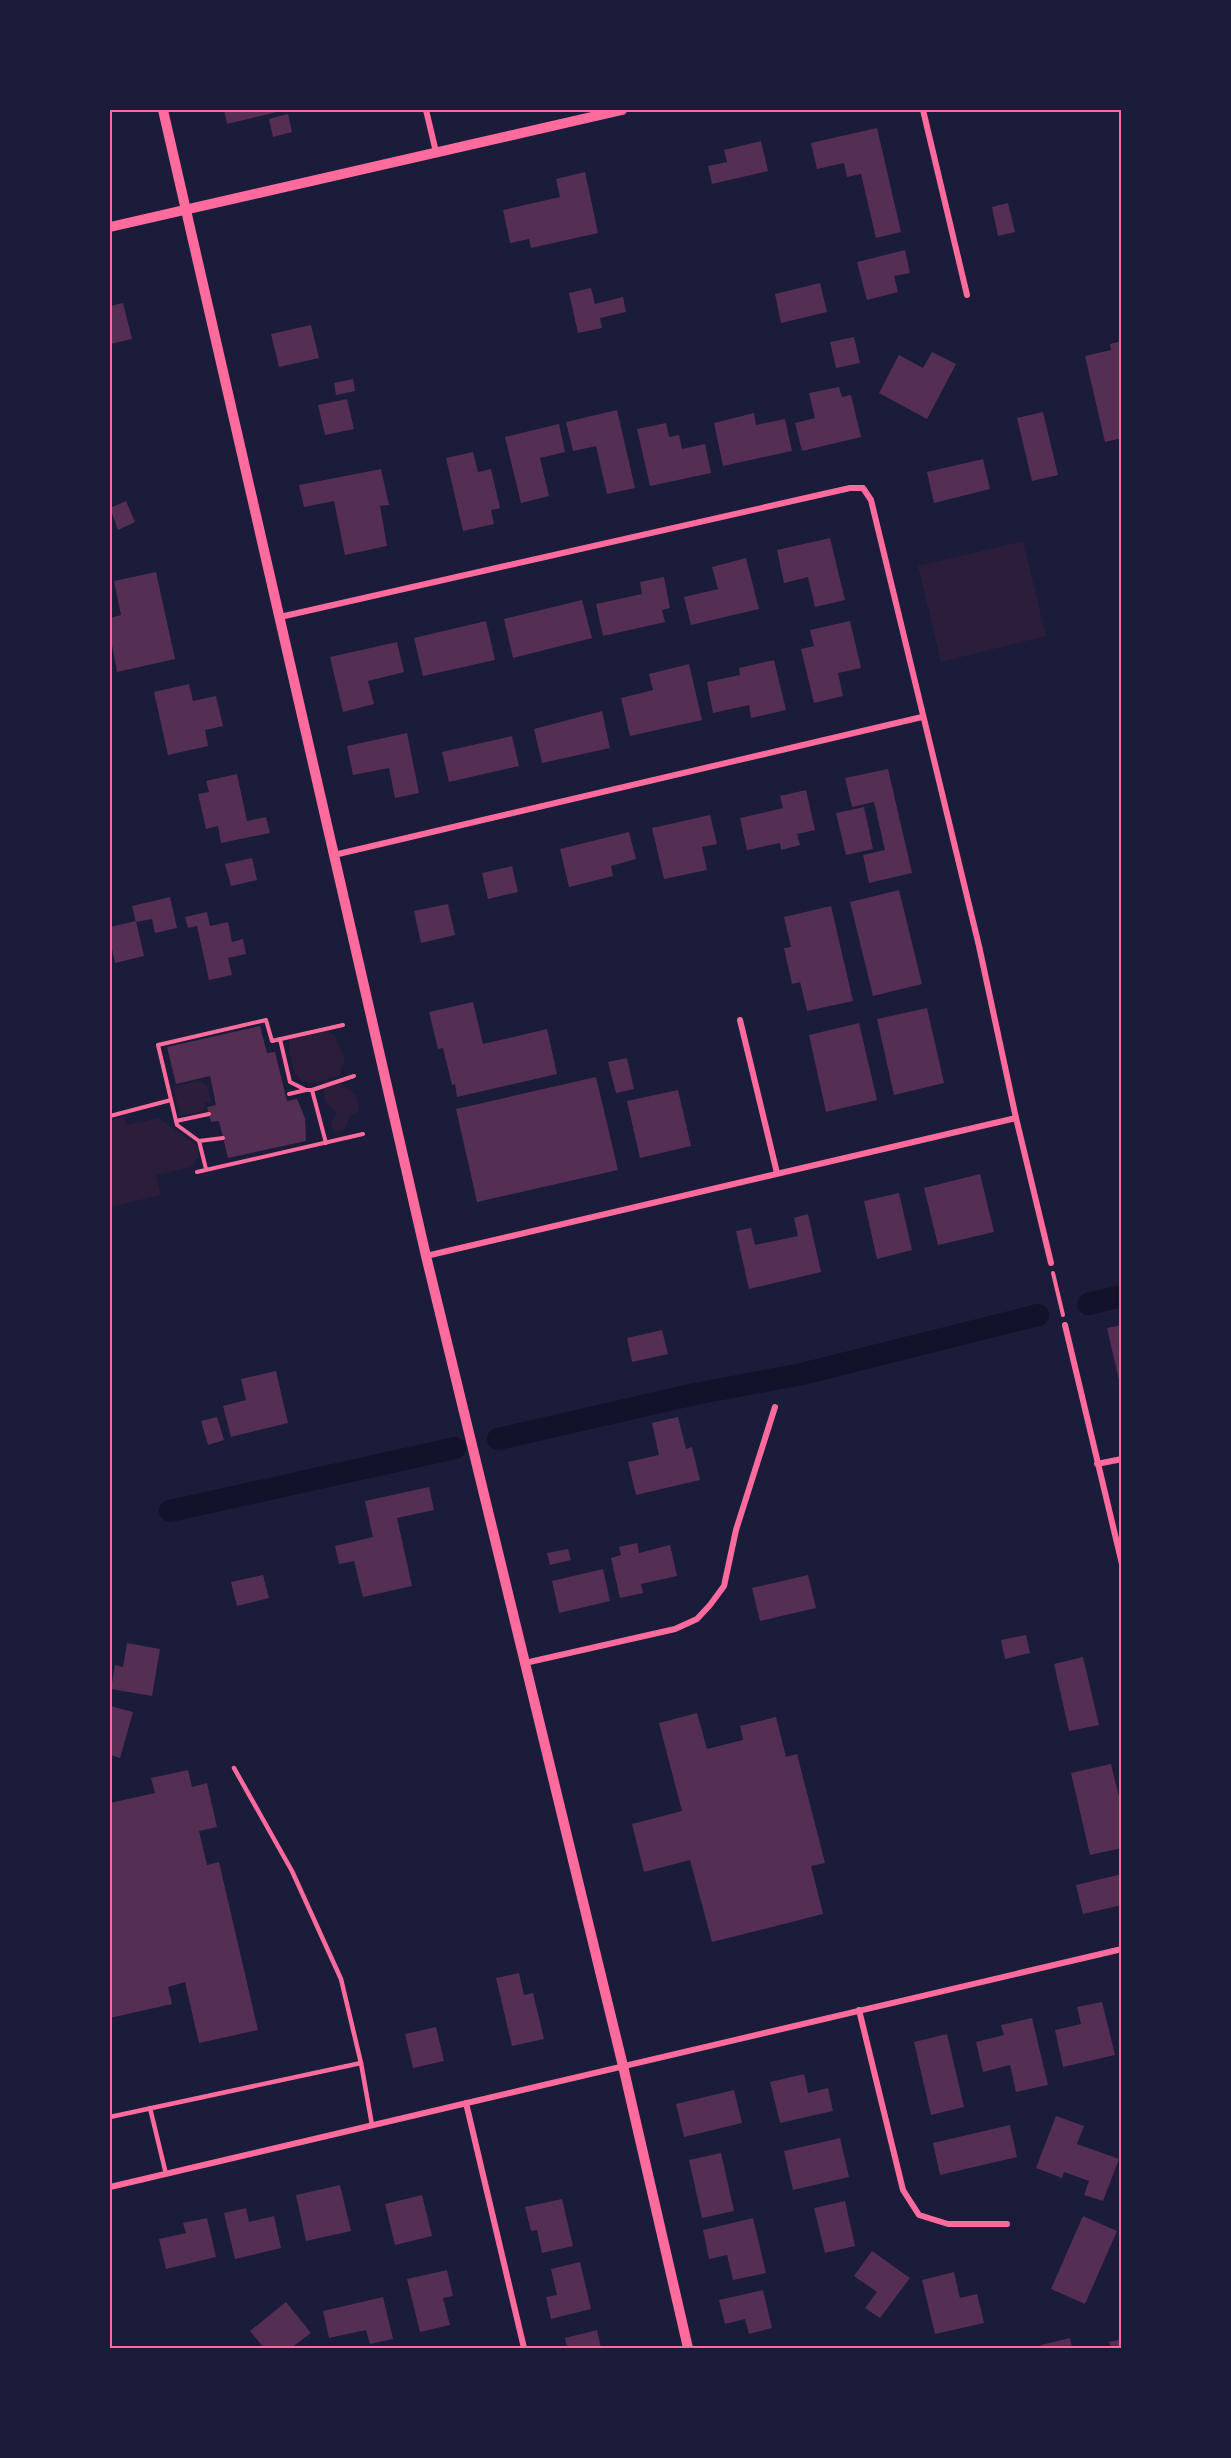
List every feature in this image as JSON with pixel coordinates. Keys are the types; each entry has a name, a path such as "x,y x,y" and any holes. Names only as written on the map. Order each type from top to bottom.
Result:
{"street":[{"path":"163,110 426,1256 623,2066 688,2349"},
{"path":"426,110 436,152"},
{"path":"110,227 622,110"},
{"path":"923,110 967,295"},
{"path":"280,617 850,488 863,488 870,500 979,946 1016,1118 1051,1263"},
{"path":"334,855 922,717"},
{"path":"741,1020 777,1173"},
{"path":"426,1256 1016,1118"},
{"path":"1065,1325 1122,1564"},
{"path":"525,1663 675,1629 697,1619 711,1605 724,1586 736,1530 775,1407"},
{"path":"1097,1464 1122,1459"},
{"path":"110,2187 1122,1949"},
{"path":"859,2010 903,2190 919,2215 948,2224 1007,2224"},
{"path":"466,2103 524,2349"}],"lane":[{"path":"234,1768 292,1871 340,1979 361,2063 372,2125"},
{"path":"110,2117 361,2063"},
{"path":"150,2108 166,2174"}],"path":[{"path":"206,1169 199,1141 177,1125 158,1045 266,1020 272,1041 343,1025"},
{"path":"280,1039 290,1082 306,1090"},
{"path":"289,1094 312,1090 354,1076"},
{"path":"312,1090 326,1143"},
{"path":"110,1116 171,1100"},
{"path":"176,1121 209,1114"},
{"path":"197,1172 363,1134"},
{"path":"199,1141 223,1138"},
{"path":"1051,1263 1065,1325"}],"shaded area":[{"path":"1023,541 1046,636 941,662 918,566"},
{"path":"325,1031 335,1035 343,1054 344,1062 339,1076 317,1082 304,1081 295,1073 289,1040"},
{"path":"200,1081 207,1085 211,1101 205,1103 203,1111 180,1116 173,1087"},
{"path":"342,1084 356,1095 359,1107 357,1112 350,1116 344,1130 336,1132 331,1124 337,1113 326,1103 323,1088"},
{"path":"124,1117 127,1125 159,1118 197,1145 199,1156 191,1167 156,1175 161,1195 110,1207 110,1120"}],"building":[{"path":"224,110 280,110 281,111 227,124"},
{"path":"288,114 292,132 273,137 269,119"},
{"path":"877,128 901,232 876,238 861,174 847,177 844,163 817,169 811,143"},
{"path":"761,141 768,171 712,184 708,166 727,162 724,150"},
{"path":"585,172 598,233 531,248 529,239 510,243 503,210 560,197 556,179"},
{"path":"1008,203 1015,232 998,236 992,207"},
{"path":"905,250 910,273 894,276 898,292 867,300 857,262"},
{"path":"820,283 827,312 781,323 775,294"},
{"path":"591,288 595,304 623,297 626,312 600,318 602,328 578,333 569,293"},
{"path":"123,303 132,339 110,344 110,306"},
{"path":"311,325 319,358 279,367 271,334"},
{"path":"854,337 860,363 836,368 830,342"},
{"path":"1122,341 1122,438 1105,442 1085,356 1111,350 1110,344"},
{"path":"932,352 956,364 927,419 879,393 899,355 923,368"},
{"path":"353,379 355,391 336,395 334,383"},
{"path":"839,387 842,397 851,395 861,437 802,451 795,423 815,418 809,393"},
{"path":"347,399 354,429 325,435 318,405"},
{"path":"617,410 635,488 607,494 596,446 573,451 566,422"},
{"path":"1043,412 1058,475 1032,481 1017,418"},
{"path":"754,413 756,425 785,419 792,451 723,466 714,423"},
{"path":"666,423 669,437 679,435 682,449 705,444 711,473 650,486 637,429"},
{"path":"559,424 565,452 540,458 549,496 521,503 505,437"},
{"path":"473,452 478,472 491,469 500,508 491,510 494,524 463,531 446,458"},
{"path":"983,459 990,489 934,503 927,472"},
{"path":"381,469 389,505 380,506 387,546 345,555 334,501 304,507 299,485"},
{"path":"126,501 135,522 118,530 110,508"},
{"path":"830,538 845,600 815,607 808,577 784,583 777,550"},
{"path":"746,558 759,609 691,625 684,597 718,589 712,567"},
{"path":"156,572 175,659 117,672 110,635 110,618 121,615 114,581"},
{"path":"664,577 670,608 662,610 665,622 603,636 596,604 642,594 640,582"},
{"path":"582,600 592,638 513,658 504,619"},
{"path":"486,621 495,660 423,676 414,638"},
{"path":"850,621 861,668 838,673 843,696 814,703 801,649 814,646 810,630"},
{"path":"397,642 404,672 368,681 374,704 343,712 330,657"},
{"path":"774,660 786,710 751,718 749,705 713,713 707,682 740,675 739,668"},
{"path":"689,664 702,720 630,736 621,698 653,690 649,674"},
{"path":"189,684 193,701 216,696 223,726 205,730 208,746 168,755 154,692"},
{"path":"602,711 610,748 542,763 534,729"},
{"path":"407,733 419,793 395,798 389,768 353,775 347,746"},
{"path":"512,736 519,766 449,782 442,752"},
{"path":"888,769 912,873 869,883 863,855 885,850 874,802 852,807 845,778"},
{"path":"237,774 247,821 266,817 270,833 221,843 218,826 206,829 198,794 209,792 206,781"},
{"path":"806,790 815,830 797,834 800,845 781,850 780,843 747,850 740,818 783,808 780,796"},
{"path":"864,807 873,849 846,855 836,813"},
{"path":"710,815 717,844 702,847 707,870 664,879 652,828"},
{"path":"629,832 636,859 611,866 613,876 569,887 560,849"},
{"path":"252,858 257,880 231,886 225,864"},
{"path":"512,866 518,892 488,899 482,873"},
{"path":"899,890 922,984 873,996 850,902"},
{"path":"170,897 177,928 155,933 152,919 136,922 132,906"},
{"path":"448,904 455,935 421,943 414,911"},
{"path":"831,906 853,1001 807,1011 800,982 792,984 784,948 791,947 784,917"},
{"path":"207,912 210,926 228,922 232,942 243,939 246,954 228,958 232,975 209,980 197,926 188,928 185,917"},
{"path":"136,921 144,956 115,963 110,927"},
{"path":"473,1002 483,1044 547,1029 557,1074 457,1097 443,1048 438,1049 429,1012"},
{"path":"927,1008 944,1083 894,1095 877,1019"},
{"path":"859,1023 877,1100 826,1112 809,1035"},
{"path":"260,1026 267,1053 275,1052 287,1101 297,1099 305,1118 306,1141 228,1158 219,1121 211,1122 207,1107 216,1105 210,1076 176,1084 167,1047"},
{"path":"627,1058 634,1089 616,1093 608,1062"},
{"path":"596,1077 618,1170 477,1202 456,1109"},
{"path":"678,1090 691,1146 640,1158 627,1101"},
{"path":"980,1174 994,1232 938,1245 924,1188"},
{"path":"899,1193 912,1250 877,1259 864,1201"},
{"path":"808,1214 821,1272 749,1289 736,1231 751,1228 755,1245 798,1236 794,1218"},
{"path":"1122,1325 1122,1388 1121,1389 1107,1328"},
{"path":"662,1330 668,1354 632,1362 627,1338"},
{"path":"276,1371 288,1423 231,1437 223,1406 246,1400 241,1379"},
{"path":"217,1417 224,1440 208,1445 201,1421"},
{"path":"678,1417 686,1449 692,1447 700,1480 636,1495 628,1462 659,1455 652,1423"},
{"path":"429,1487 434,1510 397,1518 412,1586 363,1597 354,1561 339,1564 335,1546 373,1537 365,1501"},
{"path":"637,1543 639,1553 670,1545 677,1576 641,1584 643,1593 620,1598 611,1558 621,1555 619,1547"},
{"path":"568,1549 571,1560 550,1565 547,1553"},
{"path":"603,1569 610,1601 559,1613 552,1581"},
{"path":"263,1575 269,1598 237,1606 231,1582"},
{"path":"808,1575 816,1608 760,1621 752,1588"},
{"path":"1026,1635 1030,1653 1005,1659 1001,1640"},
{"path":"127,1643 160,1649 152,1696 111,1689 115,1665 123,1667"},
{"path":"1083,1657 1099,1725 1069,1731 1054,1664"},
{"path":"110,1706 133,1712 120,1758 110,1755"},
{"path":"697,1713 707,1749 743,1740 740,1726 776,1717 786,1757 797,1754 825,1863 811,1866 823,1914 712,1942 690,1860 644,1872 632,1824 682,1811 659,1723"},
{"path":"1111,1764 1122,1809 1122,1848 1090,1855 1071,1773"},
{"path":"188,1770 192,1787 207,1783 217,1827 199,1831 207,1865 219,1862 258,2030 199,2043 185,1982 168,1987 172,2004 110,2018 110,1803 155,1793 151,1778"},
{"path":"1122,1874 1122,1905 1083,1914 1076,1885"},
{"path":"519,1973 524,1995 533,1993 544,2039 512,2046 496,1978"},
{"path":"1102,2002 1115,2055 1063,2067 1055,2030 1081,2024 1077,2007"},
{"path":"1032,2018 1048,2085 1016,2092 1010,2065 983,2072 976,2042 1004,2035 1001,2025"},
{"path":"436,2027 444,2061 413,2068 405,2034"},
{"path":"947,2034 964,2107 931,2115 914,2042"},
{"path":"804,2074 808,2093 828,2088 833,2111 780,2123 770,2082"},
{"path":"734,2090 742,2123 684,2137 676,2104"},
{"path":"1056,2116 1084,2126 1077,2144 1119,2159 1103,2201 1084,2195 1089,2181 1064,2172 1062,2178 1036,2168"},
{"path":"1010,2125 1017,2157 940,2175 933,2143"},
{"path":"840,2138 849,2177 793,2190 784,2151"},
{"path":"721,2153 734,2211 702,2218 689,2160"},
{"path":"340,2185 351,2231 306,2241 296,2195"},
{"path":"422,2195 432,2236 395,2245 385,2204"},
{"path":"562,2199 573,2246 542,2253 537,2230 531,2231 525,2207"},
{"path":"845,2201 855,2246 825,2253 814,2208"},
{"path":"246,2208 249,2222 274,2216 281,2248 235,2259 224,2213"},
{"path":"1083,2216 1117,2231 1085,2304 1051,2289"},
{"path":"207,2218 216,2257 166,2269 159,2239 186,2233 183,2223"},
{"path":"753,2218 766,2273 733,2280 727,2255 709,2259 703,2230"},
{"path":"872,2251 910,2278 880,2318 865,2308 877,2292 854,2276"},
{"path":"580,2262 591,2309 551,2319 546,2297 557,2295 551,2269"},
{"path":"447,2270 453,2296 443,2298 450,2325 420,2332 407,2279"},
{"path":"954,2272 960,2298 977,2294 984,2323 935,2334 922,2280"},
{"path":"763,2290 772,2328 749,2334 745,2319 725,2324 719,2300"},
{"path":"383,2297 393,2339 370,2344 366,2330 329,2338 323,2311"},
{"path":"286,2302 311,2333 291,2348 264,2348 250,2331"},
{"path":"597,2330 601,2348 567,2348 565,2338"},
{"path":"1070,2338 1072,2348 1041,2348 1041,2345"},
{"path":"1122,2339 1122,2348 1111,2348 1109,2342"}],"waterway":[{"path":"1088,1304 1122,1296"},
{"path":"498,1439 695,1394 802,1374 1038,1315"},
{"path":"170,1511 455,1448"}]}
